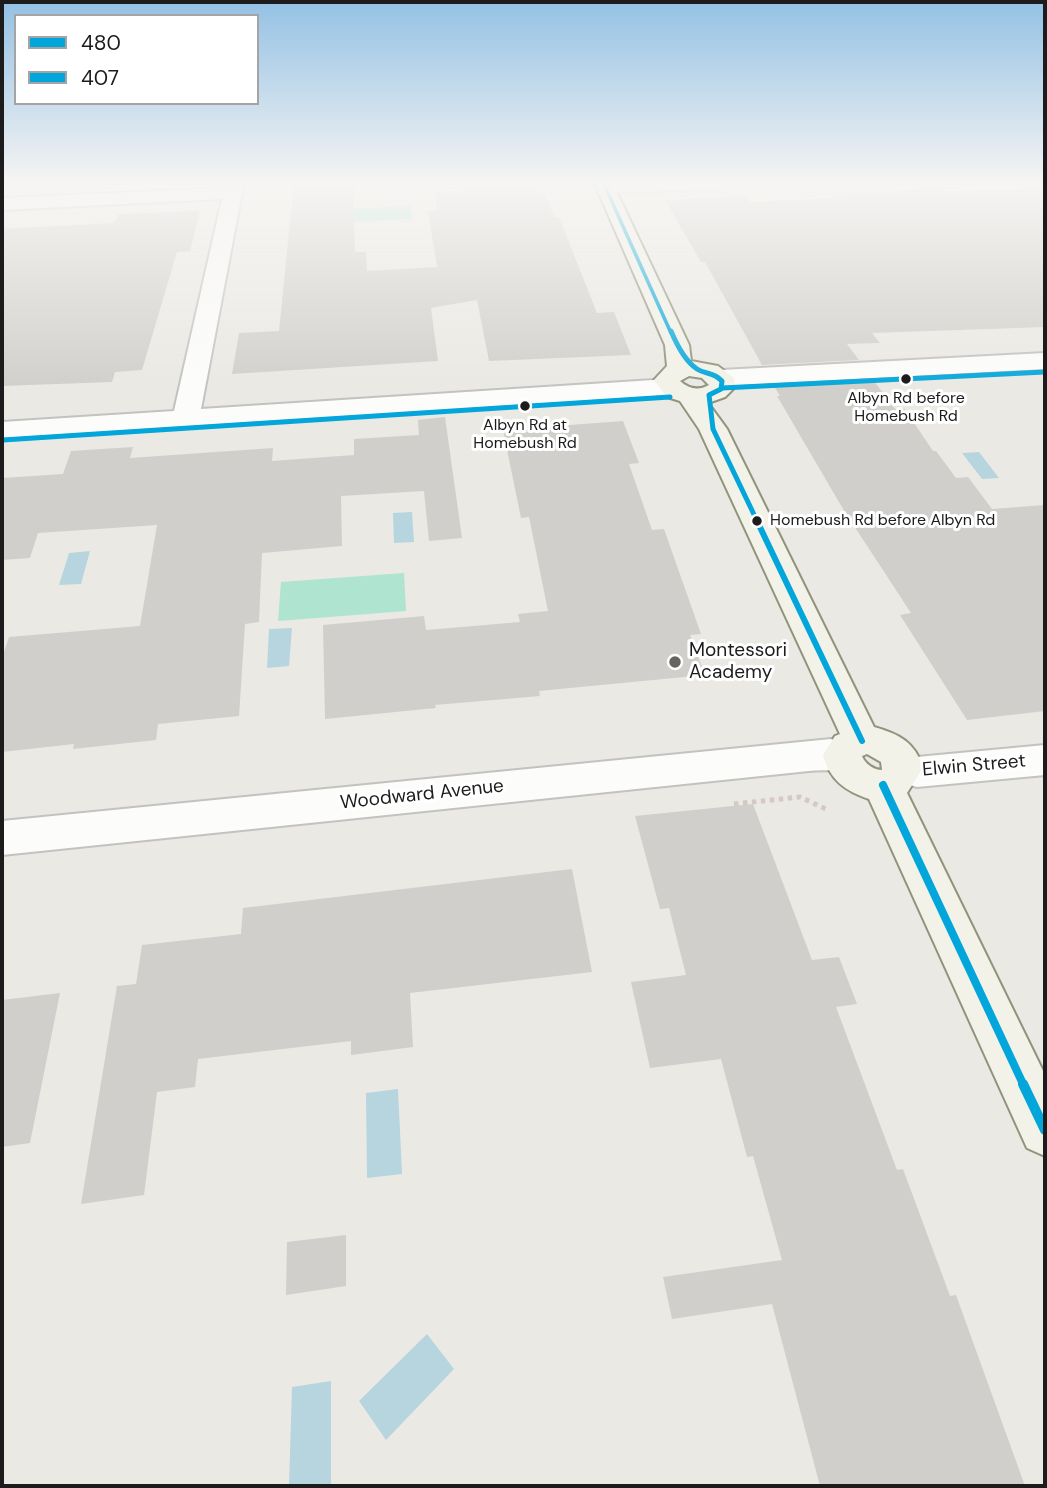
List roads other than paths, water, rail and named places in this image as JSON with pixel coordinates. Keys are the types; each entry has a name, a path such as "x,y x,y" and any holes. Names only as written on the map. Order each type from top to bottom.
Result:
{"main road":[{"path":"635,251 852,749 846,769 857,779 893,776 1045,1130"}],"street":[{"path":"186,418 220,251"},
{"path":"2,430 186,418 692,377 1045,361"},
{"name":"Woodward Avenue","path":"2,838 831,754 852,749"},
{"name":"Elwin Street","path":"893,776 1045,760"}],"water":[{"path":"979,452 999,478 982,479 962,453"},
{"path":"412,512 414,542 394,543 393,513"},
{"path":"90,551 81,584 59,585 69,553"},
{"path":"292,628 289,666 267,668 269,629"},
{"path":"398,1089 402,1174 367,1178 366,1093"},
{"path":"427,1334 454,1369 386,1440 359,1401"},
{"path":"331,1381 331,1486 289,1486 292,1387"}],"place":[{"name":"Albyn Rd before Homebush Rd","path":"906,379"},
{"name":"Albyn Rd at Homebush Rd","path":"525,406"},
{"name":"Homebush Rd before Albyn Rd","path":"757,521"},
{"name":"Montessori Academy","path":"675,662"}]}
